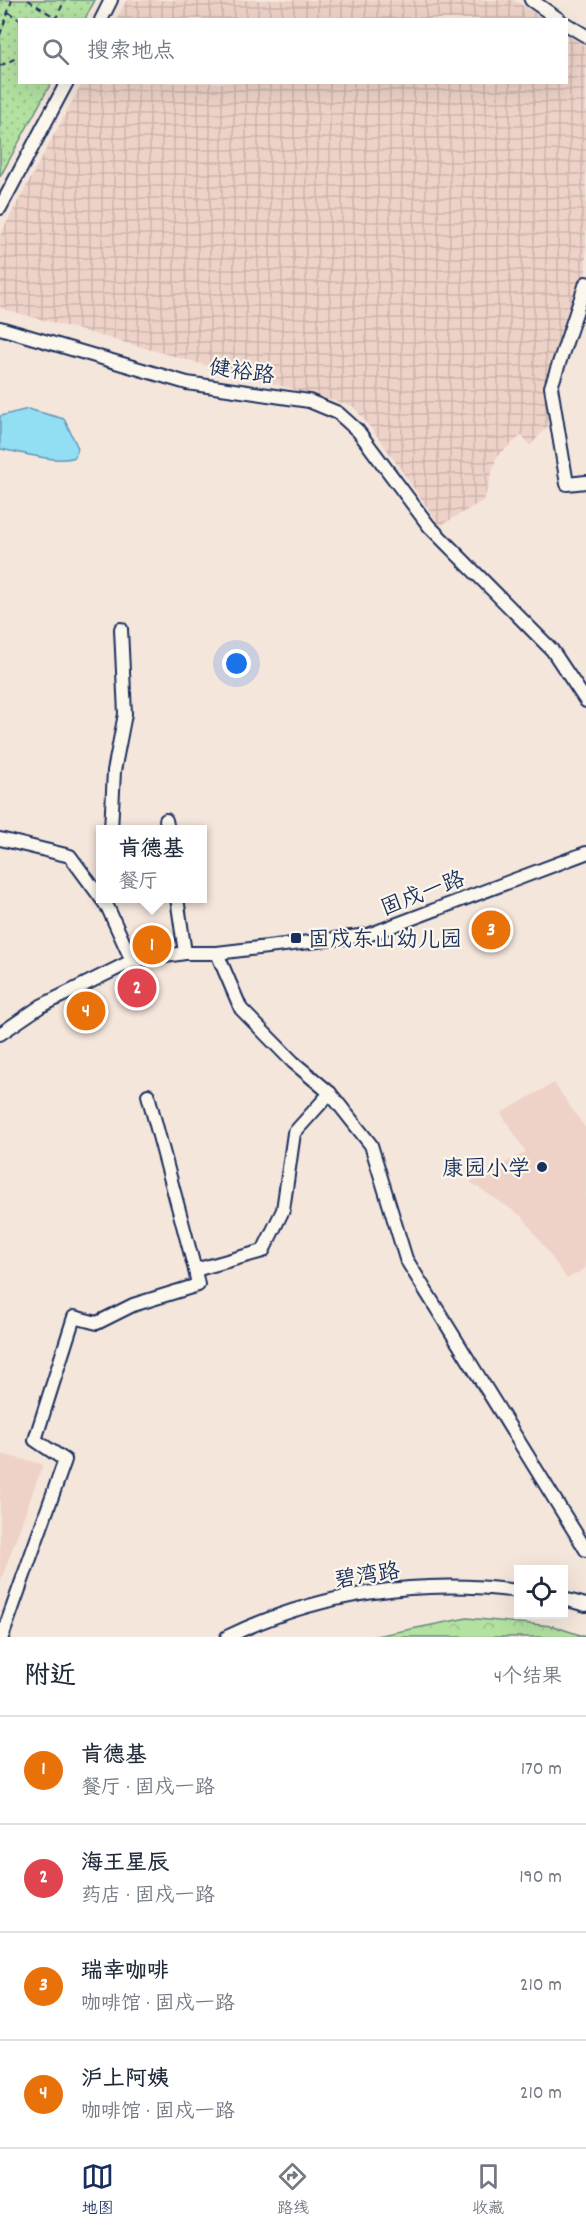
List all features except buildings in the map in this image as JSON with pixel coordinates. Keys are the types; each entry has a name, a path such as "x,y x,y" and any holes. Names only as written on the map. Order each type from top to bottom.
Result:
{"street":[{"path":"101,18 111,0"},
{"path":"531,0 557,18"},
{"path":"568,25 586,36"},
{"path":"0,208 66,84"},
{"path":"586,283 581,314 551,387 567,484 586,482"},
{"name":"健裕路","path":"0,328 187,383 309,401 338,413 358,431 429,526 552,650 586,701"},
{"path":"111,825 114,771 125,714 121,629"},
{"path":"0,840 70,856 96,889"},
{"name":"固戍一路","path":"0,1034 41,1006 132,961 185,953 217,953 368,935 586,853"},
{"path":"106,903 132,961"},
{"path":"178,903 185,953"},
{"path":"217,953 241,1009 293,1062 330,1093 371,1145 406,1259 586,1550"},
{"path":"195,1270 263,1251 283,1210 294,1133 330,1093"},
{"path":"2,1637 65,1460 35,1440 74,1317 97,1323 133,1305 198,1285 148,1095"},
{"name":"碧湾路","path":"227,1637 298,1609 385,1590 443,1587 514,1591"},
{"path":"568,1600 586,1605"}],"path":[{"path":"0,35 12,0"},
{"path":"28,0 55,18"},
{"path":"57,18 64,0"},
{"path":"8,12 18,19"},
{"path":"0,66 18,57"}],"shaded area":[{"path":"127,0 514,0 542,18 117,18"},
{"path":"568,35 586,47 586,278 551,387 552,421 530,446 522,435 497,456 484,500 440,526 381,441 353,406 0,308 0,235 81,84 568,84"},
{"name":"康园小学","path":"554,1083 586,1129 586,1268 567,1279 523,1217 470,1182 526,1152 501,1113"},
{"path":"0,1454 43,1464 0,1583"}],"green space":[{"path":"0,0 95,0 86,18 18,18 18,84 50,84 0,177"},
{"path":"467,1618 553,1626 586,1637 371,1637"}],"water":[{"path":"28,409 64,419 78,448 75,457 48,458 0,449 0,416"}],"place":[{"name":"瑞幸咖啡","path":"491,930"},
{"name":"固戍东山幼儿园","path":"296,938"},
{"name":"肯德基","path":"152,945"},
{"name":"海王星辰","path":"137,988"},
{"name":"沪上阿姨","path":"86,1011"},
{"name":"康园小学","path":"542,1167"}]}
